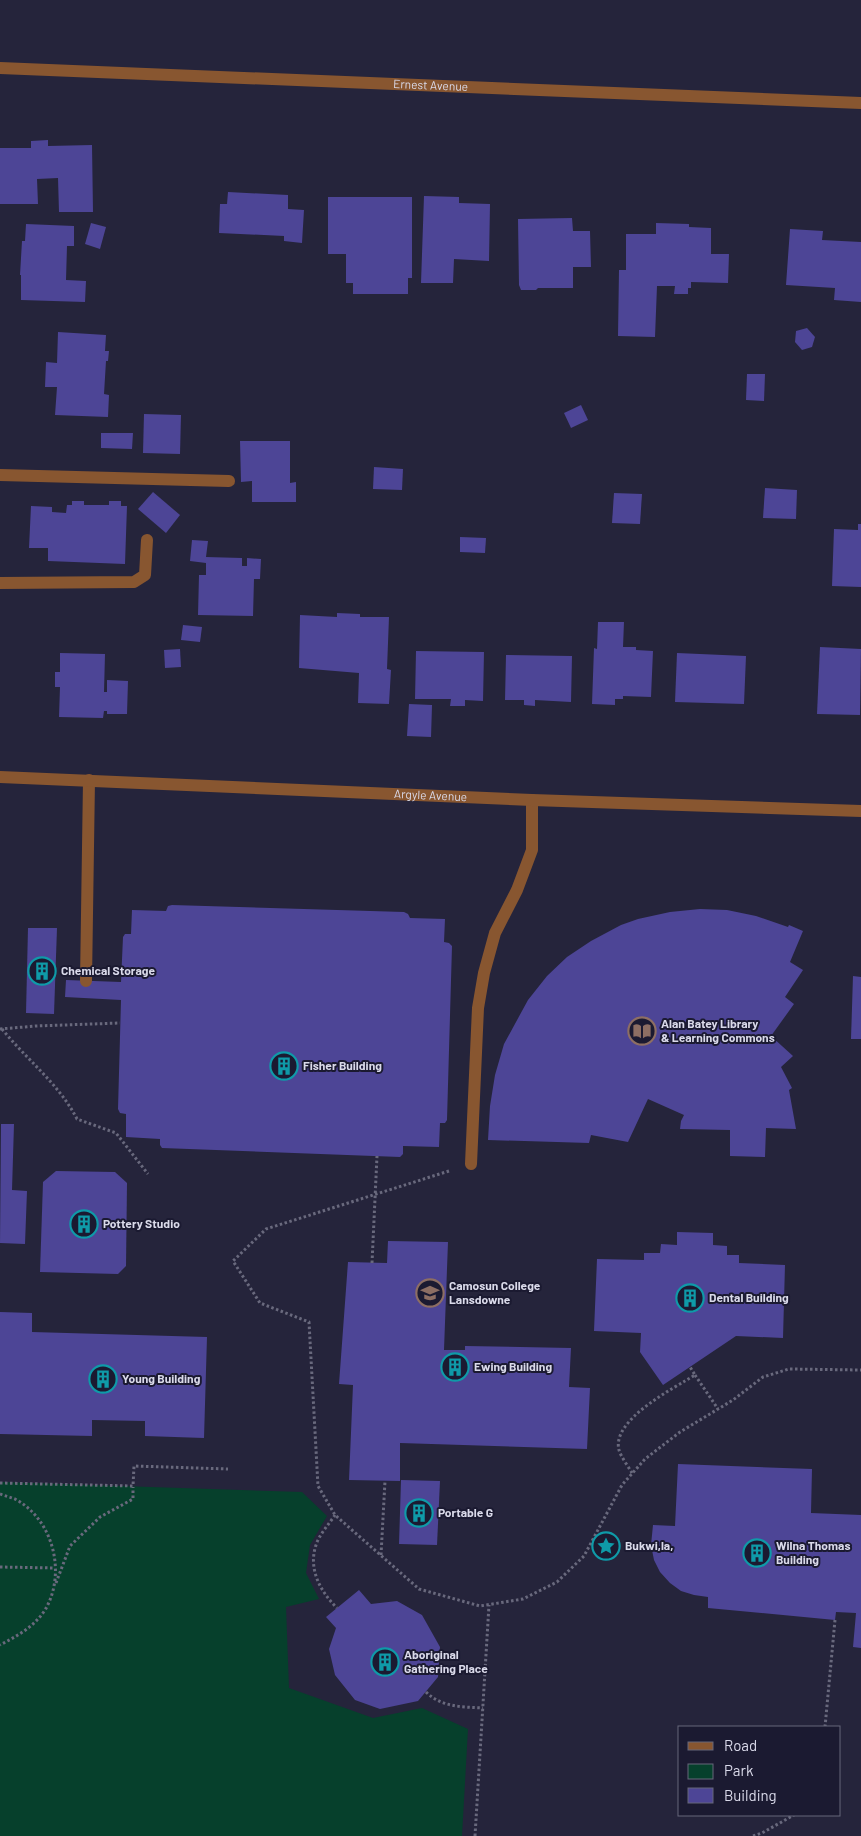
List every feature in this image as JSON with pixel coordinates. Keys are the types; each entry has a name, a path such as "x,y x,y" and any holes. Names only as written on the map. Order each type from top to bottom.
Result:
{"street":[{"name":"Ernest Avenue","path":"0,68 861,103"},
{"path":"0,475 229,481"},
{"path":"0,584 134,582 145,575 147,540"},
{"name":"Argyle Avenue","path":"0,777 532,800 861,811"},
{"path":"86,981 89,780"},
{"path":"471,1164 478,1008 494,933 517,890 532,850 532,800"}],"path":[{"path":"1,1029 120,1023"},
{"path":"1,1029 56,1087 77,1119 116,1133 148,1174"},
{"path":"372,1263 377,1156"},
{"path":"471,1164 266,1229 233,1262 260,1303 309,1322 318,1486 335,1515 418,1589 480,1606 523,1599 557,1582 584,1556 622,1485 645,1459 680,1432 763,1378 789,1369 861,1370"},
{"path":"690,1367 718,1409"},
{"path":"632,1473 619,1450 619,1436 627,1422 648,1405 695,1375"},
{"path":"0,1645 27,1630 45,1609 70,1546 100,1517 133,1499 134,1466 228,1468"},
{"path":"381,1556 384,1481"},
{"path":"0,1483 133,1486"},
{"path":"0,1494 15,1499 35,1516 50,1538 56,1568 54,1586"},
{"path":"335,1515 316,1544 313,1570 324,1595 337,1608"},
{"path":"0,1567 56,1568"},
{"path":"475,1836 489,1604"},
{"path":"825,1726 835,1620"},
{"path":"426,1692 433,1699 454,1707 482,1708"},
{"path":"753,1836 792,1816"}],"green space":[{"path":"0,1482 302,1492 327,1516 310,1545 306,1573 319,1599 286,1607 289,1688 373,1718 422,1708 468,1729 462,1836 0,1836"}],"building":[{"path":"48,140 48,146 92,145 93,212 59,212 58,178 37,179 38,204 0,204 0,148 31,148 31,141"},
{"path":"228,192 288,195 288,209 304,210 302,243 284,241 284,236 219,233 220,204 227,204"},
{"path":"424,196 459,197 459,203 490,204 489,261 454,259 453,283 421,283"},
{"path":"328,197 412,197 412,278 408,278 408,294 353,294 353,283 346,283 346,254 328,254"},
{"path":"572,218 573,231 590,231 591,267 573,267 573,288 521,290 519,285 518,219"},
{"path":"91,223 106,227 100,249 85,244"},
{"path":"656,223 689,224 689,227 711,228 711,254 729,254 728,283 691,282 688,294 674,294 675,286 657,286 655,337 618,336 619,270 626,270 626,234 656,234"},
{"path":"26,224 74,226 74,246 67,246 66,280 86,281 85,302 21,300 22,241 25,241"},
{"path":"790,229 823,231 822,240 861,242 861,302 834,300 835,288 786,285"},
{"path":"807,328 815,337 812,347 802,350 795,342 796,331"},
{"path":"58,332 106,335 105,351 109,351 108,361 106,361 104,394 109,395 108,417 55,415 57,387 45,387 46,362 57,363"},
{"path":"747,374 765,374 764,401 746,400"},
{"path":"581,405 588,420 571,428 564,413"},
{"path":"144,414 181,415 180,454 143,453"},
{"path":"101,433 133,433 132,449 101,448"},
{"path":"240,441 290,441 290,483 296,482 296,502 252,502 252,481 241,482"},
{"path":"374,467 403,469 402,490 373,489"},
{"path":"765,488 797,490 796,519 763,518"},
{"path":"153,492 180,515 166,533 138,509"},
{"path":"614,493 642,494 640,524 612,523"},
{"path":"72,501 84,501 84,505 109,505 109,501 121,501 121,506 127,506 125,564 48,561 48,548 29,548 31,506 52,507 52,512 66,513 67,505 72,505"},
{"path":"858,524 861,524 861,587 832,586 834,529 858,530"},
{"path":"460,537 486,538 485,553 460,552"},
{"path":"192,540 208,541 206,557 242,558 242,566 247,566 247,558 261,559 260,579 254,579 253,616 198,615 199,575 206,575 206,563 190,561"},
{"path":"337,613 360,614 360,617 389,617 387,669 391,670 389,704 358,703 359,673 299,668 300,615 337,617"},
{"path":"598,622 624,622 623,647 636,647 636,650 653,651 651,697 623,696 623,699 615,699 615,705 592,704 594,648 597,649"},
{"path":"183,625 202,627 200,642 181,640"},
{"path":"820,647 861,649 860,715 817,714"},
{"path":"180,649 181,667 165,668 164,650"},
{"path":"416,651 484,652 483,701 465,700 465,706 450,706 451,699 415,699"},
{"path":"60,653 105,654 104,692 107,692 107,680 128,681 127,714 107,714 107,711 104,711 103,718 59,717 60,687 55,687 55,672 60,672"},
{"path":"677,653 746,656 744,704 675,702"},
{"path":"506,655 572,656 571,702 535,700 535,706 524,705 524,700 505,700"},
{"path":"409,704 432,705 431,737 407,736"},
{"name":"Fisher Building","path":"168,906 404,912 410,918 445,919 444,942 452,946 447,1120 445,1123 440,1123 439,1147 403,1146 403,1154 400,1157 162,1148 160,1139 126,1137 126,1114 120,1113 118,1109 121,1000 65,997 66,980 121,982 123,937 125,934 131,934 132,910 166,911"},
{"name":"Alan Batey Library & Learning Commons","path":"700,909 727,910 756,916 803,931 790,962 803,970 785,997 794,1004 771,1036 793,1056 781,1067 792,1088 789,1090 796,1129 766,1128 765,1157 730,1156 730,1130 680,1129 684,1115 648,1099 628,1142 591,1135 589,1143 488,1140 490,1106 495,1075 504,1044 528,1000 547,976 567,957 591,941 621,925 670,912"},
{"name":"Chemical Storage","path":"28,928 57,928 54,1014 26,1013"},
{"path":"853,976 861,977 861,1039 851,1039"},
{"path":"1,1124 14,1124 12,1190 27,1191 25,1244 0,1243"},
{"name":"Pottery Studio","path":"56,1171 115,1172 127,1183 126,1266 118,1274 40,1272 43,1182"},
{"name":"Dental Building","path":"677,1232 713,1233 713,1245 727,1246 727,1255 739,1255 739,1263 785,1265 783,1338 736,1336 663,1385 640,1352 641,1333 594,1331 597,1259 644,1260 644,1253 660,1253 661,1244 677,1245"},
{"name":"Ewing Building","path":"388,1241 448,1242 444,1350 465,1350 465,1346 571,1348 569,1387 590,1388 587,1449 400,1443 400,1481 349,1480 353,1385 339,1384 348,1262 387,1263"},
{"name":"Young Building","path":"0,1312 32,1313 32,1332 207,1337 204,1438 145,1436 145,1421 92,1420 92,1436 0,1434"},
{"name":"Wilna Thomas Building","path":"678,1464 812,1469 811,1513 861,1515 861,1648 853,1647 856,1613 836,1612 835,1620 708,1608 708,1597 681,1591 670,1583 660,1572 654,1560 651,1545 653,1525 675,1526"},
{"name":"Portable G","path":"401,1480 440,1481 437,1545 399,1544"},
{"name":"Aboriginal Gathering Place","path":"359,1590 371,1604 397,1601 422,1615 440,1647 438,1677 418,1701 380,1709 355,1700 335,1675 329,1649 336,1628 326,1617"}],"place":[{"name":"Chemical Storage","path":"42,971"},
{"name":"Alan Batey Library & Learning Commons","path":"642,1031"},
{"name":"Fisher Building","path":"284,1066"},
{"name":"Pottery Studio","path":"84,1224"},
{"name":"Camosun College Lansdowne","path":"430,1293"},
{"name":"Dental Building","path":"690,1298"},
{"name":"Ewing Building","path":"455,1367"},
{"name":"Young Building","path":"103,1379"},
{"name":"Portable G","path":"419,1513"},
{"name":"Bukwi,la,","path":"606,1546"},
{"name":"Wilna Thomas Building","path":"757,1553"},
{"name":"Aboriginal Gathering Place","path":"385,1662"}]}
